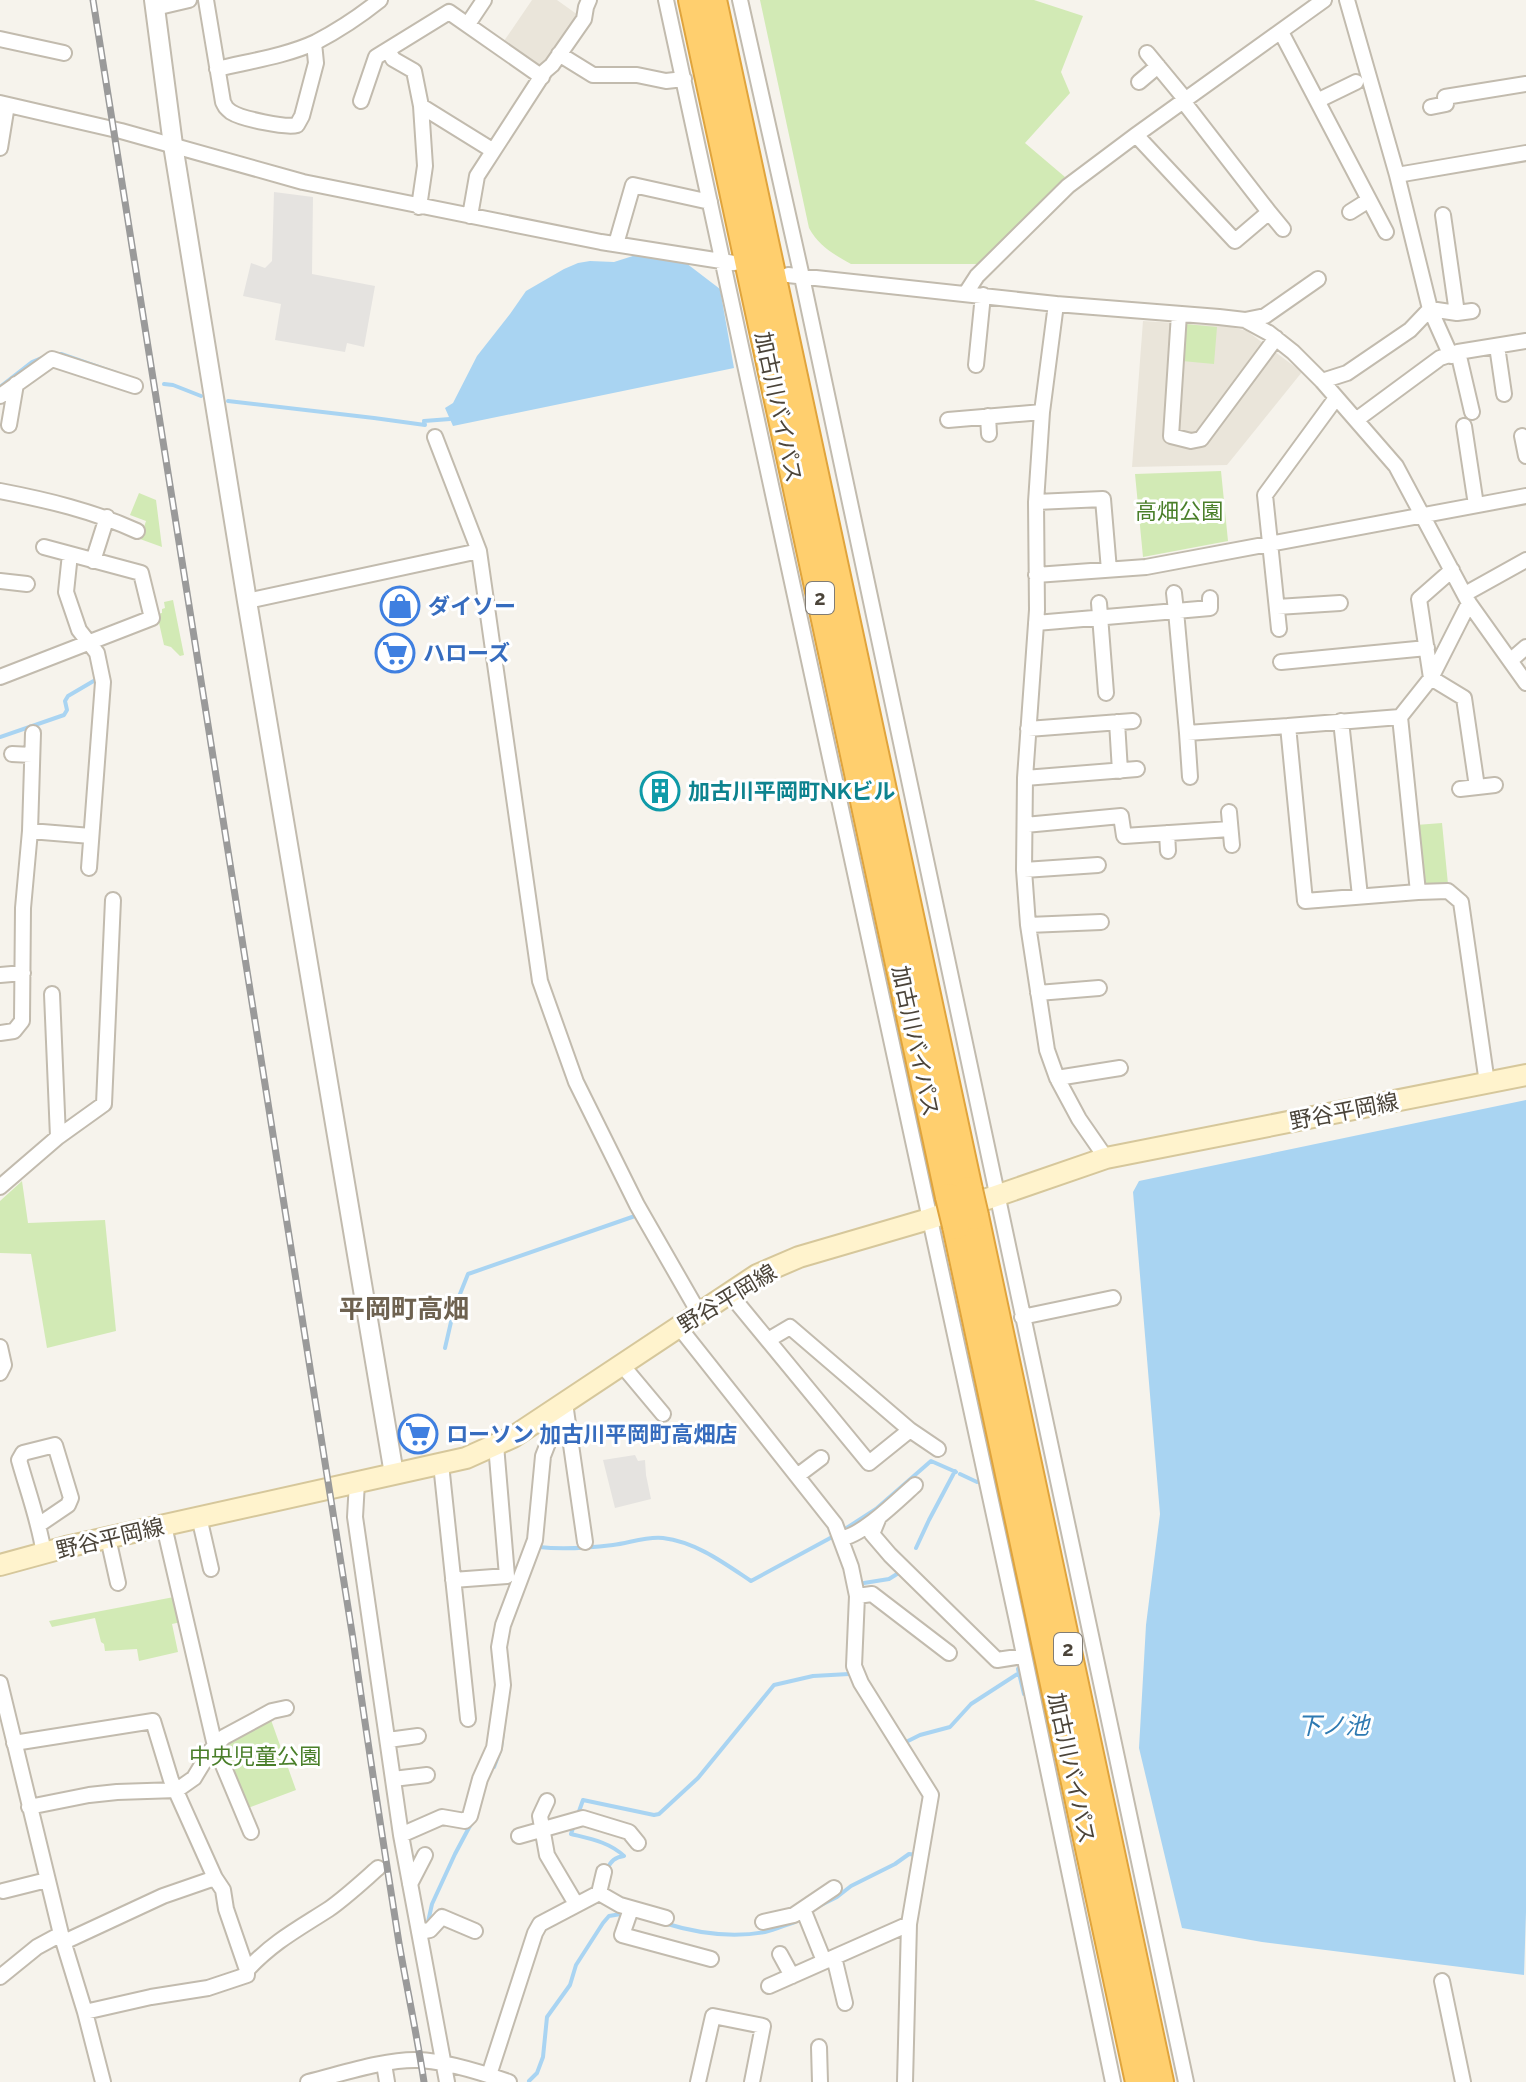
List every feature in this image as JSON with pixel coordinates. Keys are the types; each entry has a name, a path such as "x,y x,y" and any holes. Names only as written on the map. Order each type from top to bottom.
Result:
{"highway":[{"name":"加古川バイパス","path":"692,0 959,1193"},
{"name":"加古川バイパス","path":"713,0 965,1221 1160,2082"},
{"name":"加古川バイパス","path":"965,1221 1139,2082"}],"main road":[{"name":"野谷平岡線","path":"0,1565 466,1458 513,1437 757,1275 799,1257 929,1219 1106,1158 1526,1075"}],"street":[{"path":"189,0 154,4 173,145 394,1474"},
{"path":"206,0 223,102 235,115 288,128 297,125 316,63 314,43"},
{"path":"217,69 314,43 380,0"},
{"path":"468,24 484,0"},
{"path":"470,216 477,176 584,19 589,0"},
{"path":"666,0 710,202 728,261 1113,2082"},
{"path":"740,0 795,276 997,1195 1186,2082"},
{"path":"966,293 977,276 1068,186 1324,0"},
{"path":"1347,0 1397,175 1430,309 1454,354 1472,412"},
{"path":"361,101 376,57 449,12 542,77"},
{"path":"1281,32 1386,232"},
{"path":"0,39 64,53"},
{"path":"388,50 393,59 414,71 421,106 425,166 419,207"},
{"path":"1147,53 1283,229"},
{"path":"559,54 593,75 637,75 666,81 684,79"},
{"path":"1139,82 1158,66"},
{"path":"1319,100 1356,82"},
{"path":"1431,107 1446,104 1445,97 1526,84"},
{"path":"0,148 4,104 173,145 303,182 616,244 728,261"},
{"path":"421,106 492,150"},
{"path":"1136,135 1235,241 1269,212"},
{"path":"1397,175 1448,159 1522,150"},
{"path":"616,244 633,185 710,202"},
{"path":"1350,212 1369,200"},
{"path":"1430,309 1464,312 1443,215"},
{"path":"795,276 1056,304 1245,320 1265,316 1318,279"},
{"path":"976,365 983,295"},
{"path":"1056,304 1042,412 1036,502 1036,623 1025,778 1024,870 1028,925 1047,1050 1057,1078 1079,1119 1106,1158"},
{"path":"1322,381 1347,373 1410,330 1430,309"},
{"path":"1179,314 1171,436 1191,441 1201,439 1276,338"},
{"path":"1245,320 1276,338 1322,381 1396,466 1467,599 1526,683"},
{"path":"1383,328 1393,342"},
{"path":"1356,420 1440,358 1526,341"},
{"path":"977,346 995,347"},
{"path":"1497,346 1504,394"},
{"path":"0,396 52,359 135,386"},
{"path":"9,425 16,384"},
{"path":"1279,629 1265,495 1336,398"},
{"path":"948,420 1042,412"},
{"path":"988,416 989,434"},
{"path":"1464,426 1476,505"},
{"path":"1522,436 1526,456"},
{"path":"435,437 479,551 540,981 576,1082 637,1205 699,1313"},
{"path":"0,491 107,517 137,531"},
{"path":"1036,575 1146,567 1526,496"},
{"path":"1036,502 1103,499 1109,570"},
{"path":"93,561 107,517"},
{"path":"0,677 152,618 141,573 44,547"},
{"path":"247,601 479,551"},
{"path":"70,554 66,592 79,630 97,653 103,682 89,868"},
{"path":"1418,892 1400,717 1431,678 1467,599 1526,560"},
{"path":"1431,678 1419,599 1452,570"},
{"path":"0,581 27,584"},
{"path":"1174,593 1190,777"},
{"path":"1036,623 1100,610 1210,608 1210,598"},
{"path":"1277,607 1340,603"},
{"path":"1100,610 1106,693"},
{"path":"1511,660 1526,647"},
{"path":"1281,662 1313,665 1427,648"},
{"path":"1431,678 1464,698 1477,787"},
{"path":"1187,733 1400,717"},
{"path":"1341,721 1360,896"},
{"path":"1028,729 1125,722 1120,771"},
{"path":"1288,726 1305,901 1448,891 1461,902 1487,1083"},
{"path":"0,1033 14,1031 22,1021 23,908 30,831 33,733"},
{"path":"12,754 32,755"},
{"path":"1025,778 1137,769"},
{"path":"1460,789 1495,785"},
{"path":"1229,812 1232,845"},
{"path":"1025,825 1121,816 1124,836 1230,829"},
{"path":"30,831 91,836"},
{"path":"1167,833 1168,851"},
{"path":"1024,870 1098,865"},
{"path":"0,1187 58,1137 104,1104 113,900"},
{"path":"1028,925 1101,922"},
{"path":"0,975 23,973"},
{"path":"1038,993 1099,988"},
{"path":"52,994 58,1018 58,1137"},
{"path":"1057,1078 1120,1068"},
{"path":"1086,1287 1090,1303"},
{"path":"729,1293 869,1463 910,1430"},
{"path":"1022,1317 1113,1298"},
{"path":"679,1327 835,1524 851,1567 857,1596 854,1666 861,1683 931,1795 909,1924 905,2082"},
{"path":"768,1340 790,1327 910,1430 938,1449"},
{"path":"0,1347 4,1365 0,1373"},
{"path":"622,1365 663,1414"},
{"path":"565,1403 588,1532"},
{"path":"401,1835 442,1817 465,1821 470,1816 478,1770 494,1748 497,1738 503,1685 499,1647 504,1618 535,1540 543,1456 559,1424 565,1403"},
{"path":"40,1524 68,1505 71,1498 70,1470 55,1445 23,1453 19,1460 40,1524 44,1554"},
{"path":"453,1580 507,1576 496,1445"},
{"path":"797,1476 821,1458"},
{"path":"441,1464 453,1580 457,1690 468,1719"},
{"path":"574,1466 591,1464"},
{"path":"357,1482 355,1517 401,1835 447,2082"},
{"path":"841,1538 847,1538 879,1517 915,1485"},
{"path":"199,1517 211,1569"},
{"path":"879,1517 872,1534 997,1660 1023,1656"},
{"path":"164,1526 215,1746 251,1832"},
{"path":"108,1538 118,1583"},
{"path":"857,1596 872,1594 928,1630 949,1653"},
{"path":"0,1683 47,1880 103,2082"},
{"path":"29,1807 89,1795 177,1790 194,1778 224,1737 272,1711 286,1708"},
{"path":"14,1743 153,1721 171,1780 223,1890 226,1909 247,1970 247,1975 208,1988 85,2012"},
{"path":"388,1740 418,1736"},
{"path":"393,1779 427,1775"},
{"path":"547,1801 540,1816 547,1855 576,1904"},
{"path":"519,1836 583,1818 617,1824 638,1843"},
{"path":"410,1884 425,1855"},
{"path":"247,1970 266,1949 329,1908 378,1868"},
{"path":"599,1893 604,1872"},
{"path":"0,1977 37,1947 215,1878"},
{"path":"3,1891 47,1880"},
{"path":"763,1922 794,1915 834,1888"},
{"path":"489,2075 521,2000 540,1924 599,1893"},
{"path":"599,1893 620,1905 641,1907 666,1918"},
{"path":"641,1907 622,1935 685,1946 711,1959"},
{"path":"803,1909 829,1959 845,2003"},
{"path":"419,1932 430,1930 442,1917 475,1931"},
{"path":"769,1986 799,1978 829,1959 909,1924"},
{"path":"780,1954 799,1978"},
{"path":"1442,1981 1463,2082"},
{"path":"698,2082 713,2016 763,2026 752,2082"},
{"path":"819,2047 820,2082"},
{"path":"308,2082 342,2078 384,2064 414,2060 509,2082"},
{"path":"384,2064 387,2082"}],"shaded area":[{"path":"532,0 557,0 578,15 547,62 539,65 504,41"},
{"path":"274,192 313,197 312,274 375,286 364,347 347,343 345,352 275,340 281,304 243,296 251,263 265,268 272,261"},
{"path":"1143,321 1227,326 1247,331 1302,372 1227,465 1132,467"},
{"path":"635,1455 638,1461 645,1460 651,1499 615,1508 603,1460"}],"green space":[{"path":"760,0 1034,0 1083,16 1061,72 1070,93 1025,143 1065,177 979,264 851,264 844,260 822,245 809,228"},
{"path":"1185,324 1217,327 1214,364 1182,361"},
{"name":"高畑公園","path":"1221,471 1228,541 1143,557 1135,474"},
{"path":"139,493 156,500 162,547 140,539 146,521 130,515"},
{"path":"173,600 184,655 180,656 164,645 157,614 165,608 164,602"},
{"path":"1442,823 1448,884 1429,886 1421,882 1416,825"},
{"path":"22,1181 28,1223 105,1220 116,1331 47,1348 31,1254 0,1253 0,1201"},
{"path":"174,1597 181,1622 172,1624 178,1652 139,1661 137,1649 105,1651 95,1618 52,1627 49,1621"},
{"name":"中央児童公園","path":"269,1719 296,1790 248,1808 223,1749 225,1743"}],"water":[{"path":"636,255 686,263 720,289 734,368 453,426 445,408 453,403 477,356 526,291 578,263 614,262"},
{"name":"下ノ池","path":"1526,1100 1524,1975 1262,1942 1182,1928 1139,1748 1146,1625 1160,1514 1133,1192 1139,1181"}],"waterway":[{"path":"56,354 116,373"},
{"path":"0,387 32,362 44,357"},
{"path":"164,384 201,396"},
{"path":"228,401 425,425 424,421 450,419"},
{"path":"0,737 64,715 68,696 97,679"},
{"path":"445,1348 454,1309 468,1274 635,1216"},
{"path":"845,1529 876,1509 931,1461 956,1472"},
{"path":"916,1548 955,1471"},
{"path":"960,1474 977,1482"},
{"path":"539,1547 585,1548 663,1538 698,1549 751,1581 834,1536"},
{"path":"864,1583 889,1579 897,1574"},
{"path":"1018,1669 1024,1694"},
{"path":"904,1743 950,1727 971,1704 1019,1673"},
{"path":"577,1817 583,1800 659,1814 698,1778 774,1685 813,1676 849,1674"},
{"path":"494,1767 501,1748 505,1715"},
{"path":"428,1922 432,1904 472,1822"},
{"path":"574,1825 571,1834 606,1844 624,1856 614,1860 607,1869"},
{"path":"817,1907 909,1854 916,1855"},
{"path":"529,2081 537,2073 543,2057 547,2017 570,1985 576,1965 603,1923 609,1916 621,1914"},
{"path":"664,1923 701,1932 740,1935 765,1932 795,1922"}],"railway":[{"path":"93,0 399,1943 424,2082"}],"place":[{"name":"ダイソー","path":"400,606"},
{"name":"ハローズ","path":"395,653"},
{"name":"加古川平岡町NKビル","path":"660,791"},
{"name":"ローソン 加古川平岡町高畑店","path":"418,1434"}],"district":[{"name":"平岡町高畑","path":"404,1309"}]}
